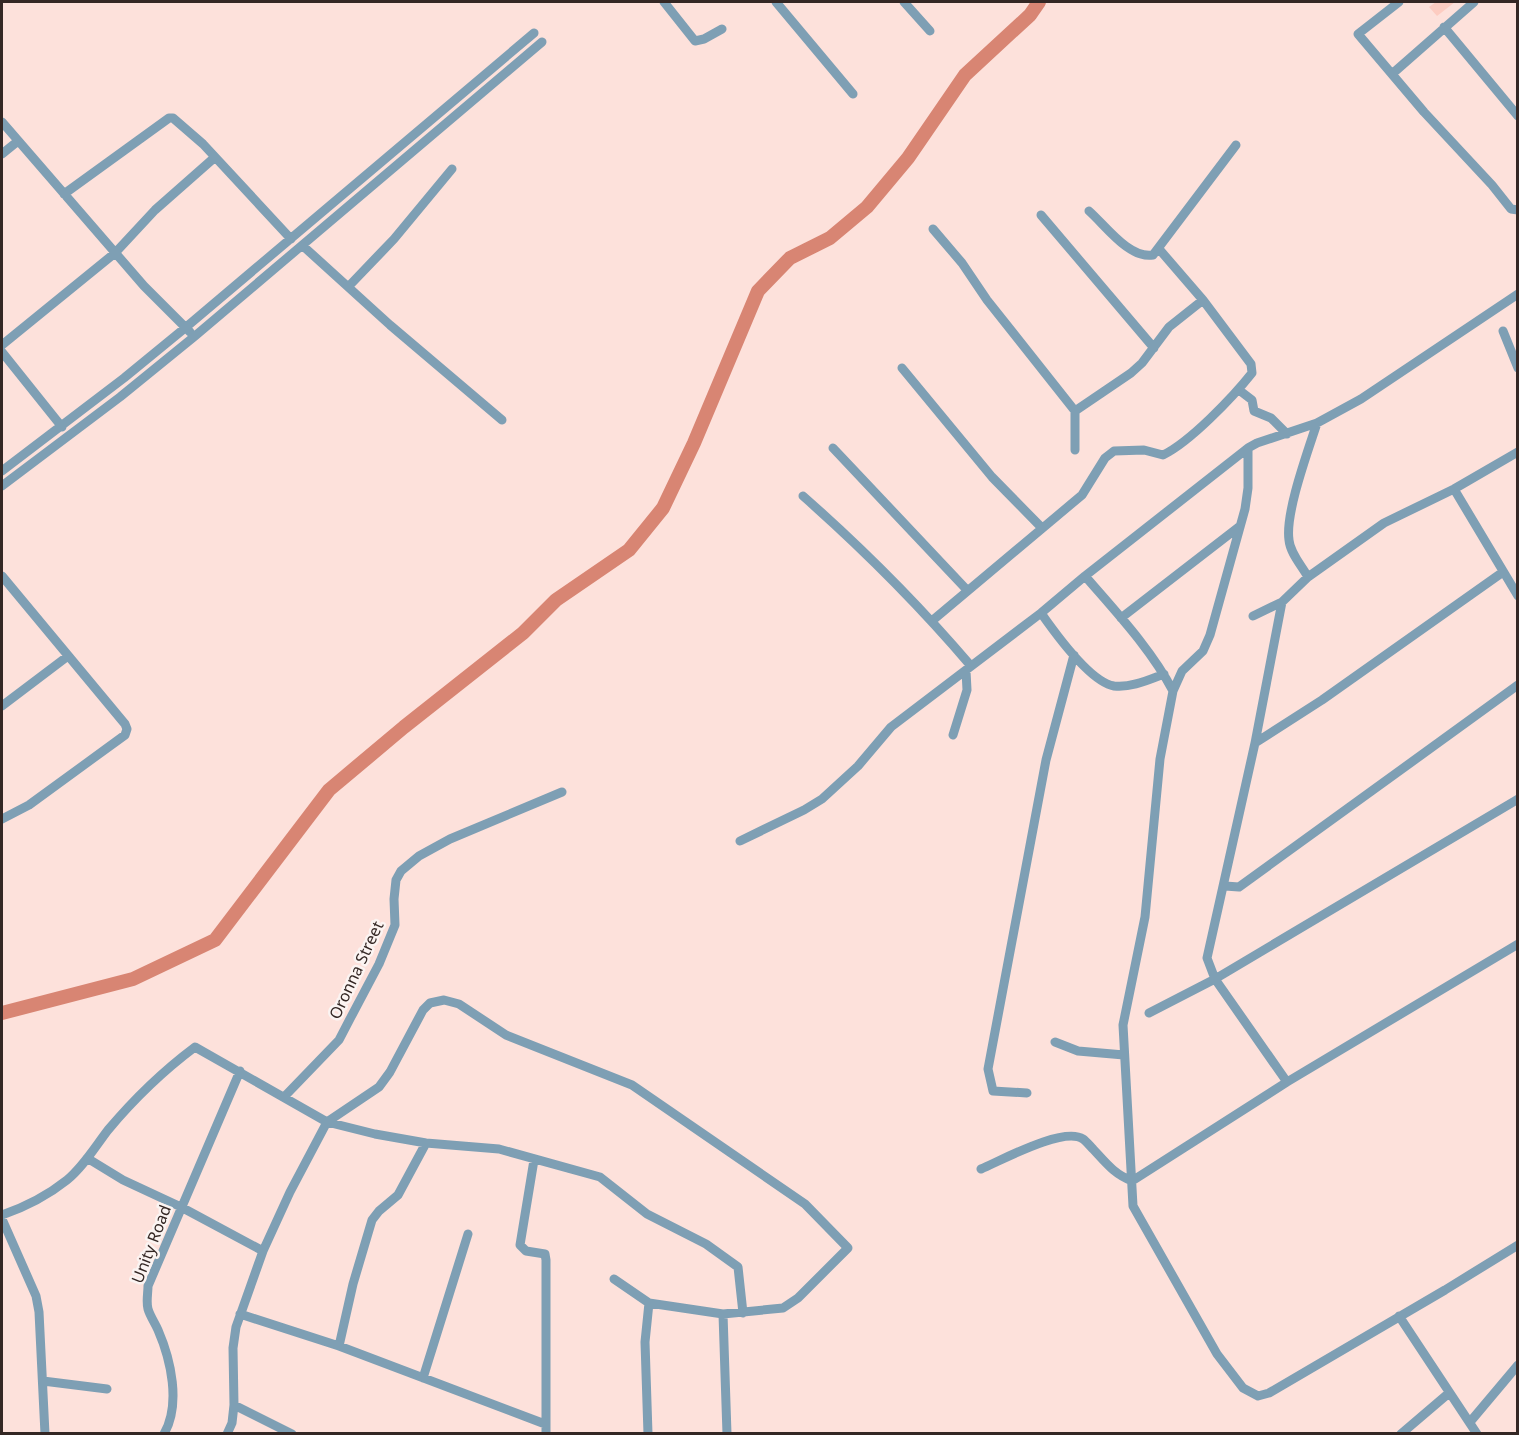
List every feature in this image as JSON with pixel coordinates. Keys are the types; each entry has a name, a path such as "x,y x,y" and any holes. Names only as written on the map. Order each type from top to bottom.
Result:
{"street":[{"path":"664,2 695,41 704,39 722,29"},
{"path":"776,2 853,94"},
{"path":"904,2 930,31"},
{"path":"1399,2 1358,34 1511,209 1518,210"},
{"path":"1392,74 1474,2"},
{"path":"1444,27 1518,116"},
{"path":"2,471 185,328 534,33"},
{"path":"2,486 120,397 195,336 542,42"},
{"path":"64,194 169,118 177,121 203,144 291,239"},
{"path":"2,122 116,253 195,336"},
{"path":"2,154 18,141"},
{"path":"1089,211 1136,254 1152,255 1159,249 1236,145"},
{"path":"2,345 116,253 155,210 214,158"},
{"path":"349,286 394,239 452,169"},
{"path":"1041,214 1154,348"},
{"path":"933,229 962,263 987,300 1075,411 1075,450"},
{"path":"303,246 502,420"},
{"path":"933,620 1082,495 1105,458 1114,451 1144,450 1162,455 1178,447 1239,390 1252,373 1253,368 1203,300 1159,249"},
{"path":"740,841 804,810 822,798 858,766 891,727 1041,614 1085,576 1248,448 1317,423 1361,399 1518,294"},
{"path":"1075,411 1131,373 1154,348 1169,327 1203,300"},
{"path":"1503,331 1518,368"},
{"path":"2,352 62,426"},
{"path":"902,368 992,477 1042,528"},
{"path":"1239,390 1252,400 1254,411 1271,418 1287,434"},
{"path":"1308,577 1289,542 1289,526 1299,480 1317,423"},
{"path":"833,448 968,590"},
{"path":"1248,448 1248,488 1240,526 1208,642 1203,651 1182,671 1173,691 1160,759 1145,918 1123,1025 1133,1206 1217,1354 1236,1381 1250,1392 1264,1395 1518,1245"},
{"path":"1254,616 1282,602 1308,577 1384,523 1454,489 1518,452"},
{"path":"1454,489 1518,596"},
{"path":"803,496 870,556 933,620 969,668 966,690 953,735"},
{"path":"1121,618 1240,526"},
{"path":"1255,743 1322,700 1503,572"},
{"path":"2,576 126,724 127,729 125,735 29,805 2,819"},
{"path":"1085,576 1164,674 1173,691"},
{"path":"1282,602 1225,886 1207,958 1215,979 1287,1082"},
{"path":"1041,614 1074,655 1103,682 1112,686 1133,685 1164,674"},
{"path":"1027,1094 993,1091 988,1069 1046,760 1074,655"},
{"path":"2,706 68,656"},
{"path":"1225,886 1239,887 1518,685"},
{"name":"Oronna Street","path":"284,1097 339,1040 379,964 395,925 396,880 401,871 419,856 450,839 562,792"},
{"path":"1149,1013 1215,979 1518,799"},
{"path":"1132,1181 1287,1082 1518,944"},
{"path":"227,1434 232,1423 234,1405 233,1348 240,1314 263,1251 290,1192 327,1122 379,1087 390,1072 423,1010 430,1003 444,1000 459,1004 506,1035 632,1085 805,1204 848,1248 798,1298 783,1308 723,1314 649,1303 614,1280"},
{"path":"1054,1042 1078,1051 1124,1055"},
{"path":"45,1434 39,1312 36,1296 2,1217 50,1192 69,1179 141,1094 195,1047 327,1122 426,1143 499,1149 600,1177 647,1214 706,1244 738,1267 743,1313"},
{"name":"Unity Road","path":"164,1434 172,1413 169,1365 159,1330 147,1307 148,1286 240,1071"},
{"path":"981,1169 1029,1147 1055,1138 1072,1136 1082,1138 1118,1175 1132,1181"},
{"path":"339,1346 353,1284 372,1220 398,1195 426,1143"},
{"path":"87,1158 123,1180 181,1207 263,1251"},
{"path":"240,1314 339,1346 546,1429 546,1260 545,1254 526,1251 520,1245 534,1160"},
{"path":"423,1378 468,1234"},
{"path":"648,1434 645,1342 649,1303"},
{"path":"723,1314 727,1434"},
{"path":"1399,1316 1478,1434"},
{"path":"1470,1422 1518,1365"},
{"path":"43,1381 108,1389"},
{"path":"1401,1434 1449,1393"},
{"path":"234,1405 292,1434"}],"shaded area":[{"path":"1436,2 1455,2 1437,16 1429,7"}],"waterway":[{"path":"2,1013 133,979 215,940 329,790 523,633 556,600 629,550 663,508 694,443 758,291 790,258 830,238 867,207 908,158 965,75 1030,15 1039,2"}]}
